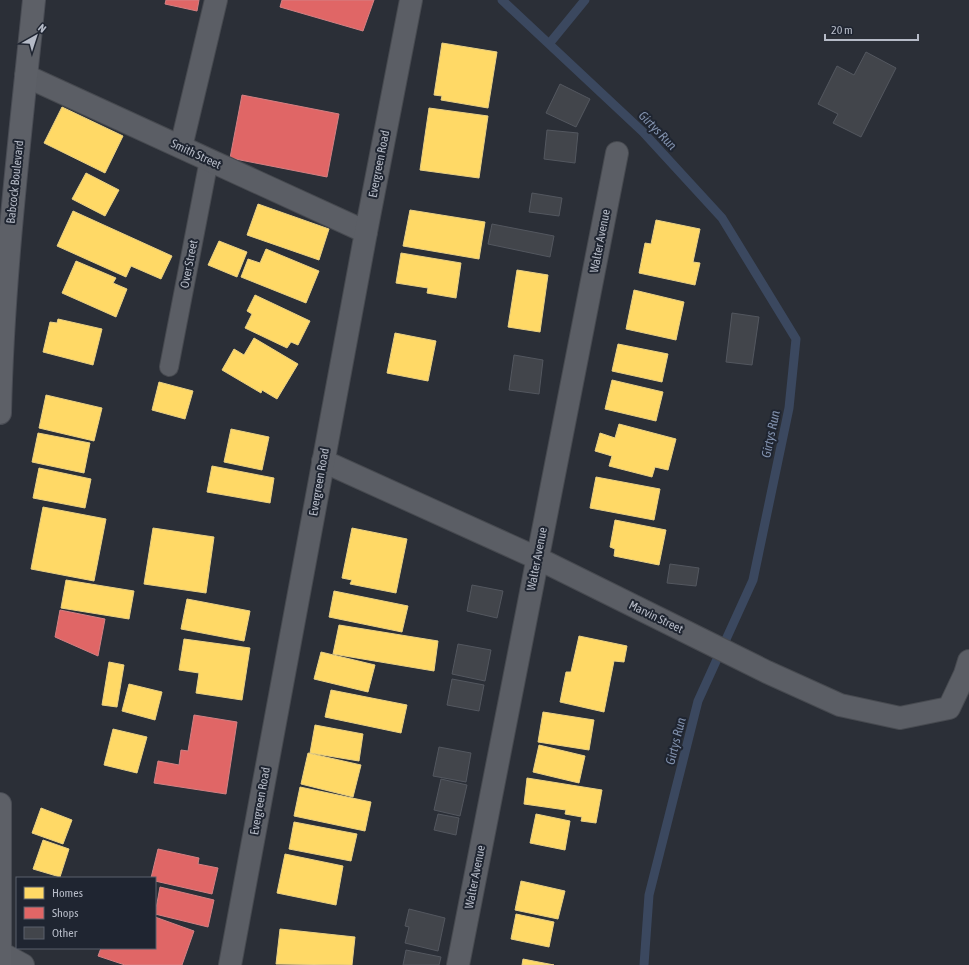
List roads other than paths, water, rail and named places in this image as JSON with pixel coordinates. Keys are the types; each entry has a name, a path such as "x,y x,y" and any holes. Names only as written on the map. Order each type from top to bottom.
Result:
{"main road":[{"name":"Babcock Boulevard","path":"0,413 3,283 34,0"},
{"path":"0,804 0,957"}],"street":[{"path":"181,147 216,0"},
{"name":"Evergreen Road","path":"230,965 323,461 411,0"},
{"name":"Smith Street","path":"26,76 366,232"},
{"name":"Walter Avenue","path":"458,965 617,153"},
{"name":"Marvin Street","path":"323,461 537,558 767,672 840,705 900,718 949,708 965,674 969,661"},
{"path":"0,957 22,965"}],"lane":[{"name":"Over Street","path":"169,367 209,160"}],"waterway":[{"name":"Girtys Run","path":"502,0 643,132 722,218 796,339 789,408 753,580 698,701 649,895 644,965"},
{"path":"549,44 585,0"}]}
